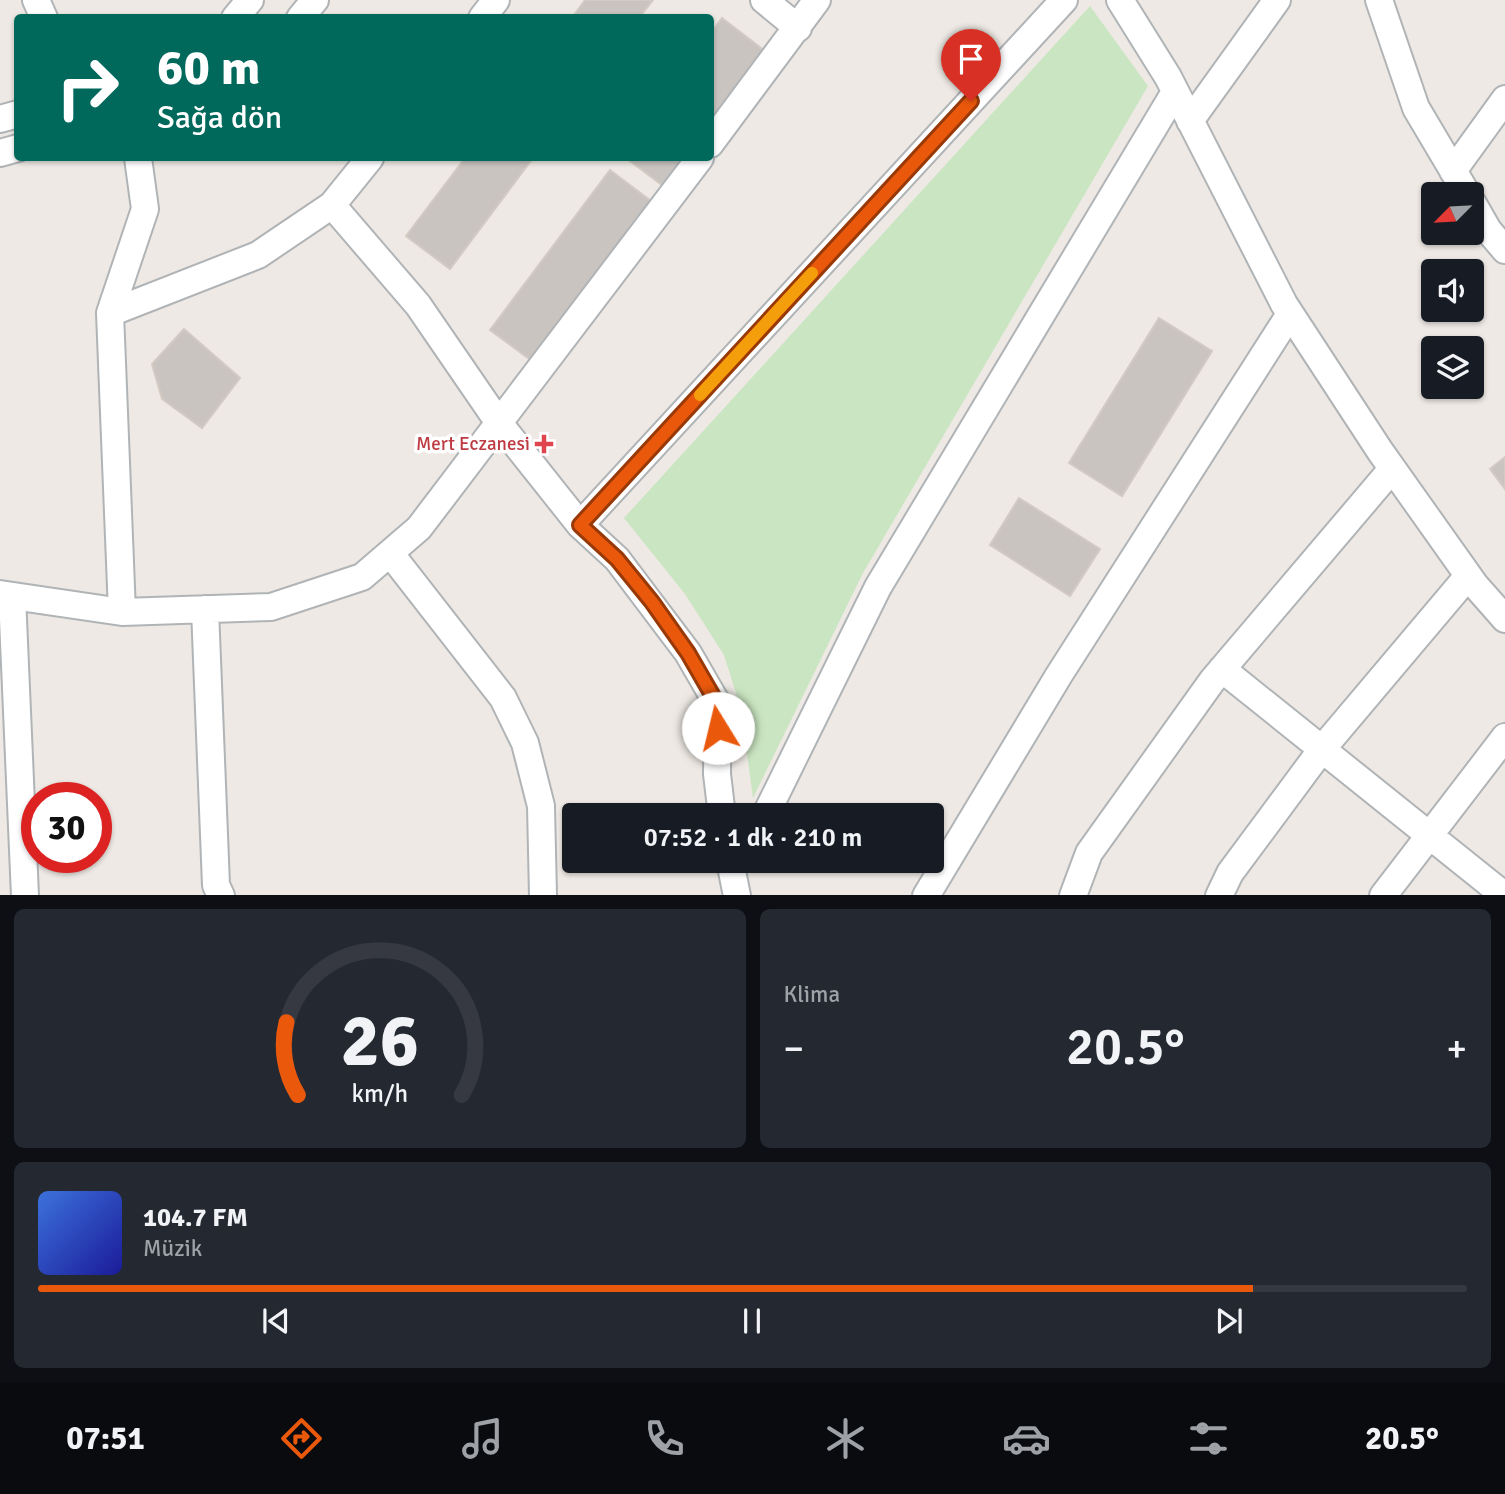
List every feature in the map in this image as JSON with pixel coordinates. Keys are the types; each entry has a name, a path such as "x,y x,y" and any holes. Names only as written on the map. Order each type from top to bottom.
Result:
{"street":[{"path":"239,14 250,0"},
{"path":"303,14 315,0"},
{"path":"485,14 496,0"},
{"path":"764,0 798,28"},
{"path":"714,139 817,0"},
{"path":"580,525 1064,0"},
{"path":"1120,0 1175,92 1290,314 1392,469 1468,576 1505,620"},
{"path":"1189,121 1277,0"},
{"path":"1379,0 1416,108 1460,182"},
{"path":"771,803 878,587 1175,92"},
{"path":"1453,171 1505,99"},
{"path":"122,612 110,313 145,209 138,161"},
{"path":"110,313 258,255 332,205 368,161"},
{"path":"25,895 6,595 122,612 271,607 362,578 419,528 698,161"},
{"path":"332,205 418,305 499,423 580,525 617,559 688,653 718,705 717,774 720,803"},
{"path":"1484,223 1505,250"},
{"path":"926,895 1059,675 1290,314"},
{"path":"1073,895 1089,853 1222,669 1392,469"},
{"path":"390,553 503,698 525,743 541,806 543,895"},
{"path":"1219,895 1230,873 1322,750 1468,576"},
{"path":"205,609 216,885 221,895"},
{"path":"1222,669 1505,895"},
{"path":"1383,895 1505,737"}],"green space":[{"path":"1090,6 1148,86 863,573 753,798 741,709 724,655 685,594 624,518"}],"building":[{"path":"585,0 653,0 642,14 575,14"},
{"path":"722,18 765,51 714,117 714,29"},
{"path":"463,161 531,161 450,269 406,236"},
{"path":"630,161 682,161 662,185"},
{"path":"610,170 651,201 532,361 490,330"},
{"path":"1159,318 1212,351 1122,496 1069,463"},
{"path":"184,329 240,378 202,428 162,399 152,364"},
{"path":"1505,457 1505,489 1490,469"},
{"path":"1019,498 1100,549 1070,596 990,545"}],"slow traffic":[{"path":"700,395 812,273"}],"place":[{"name":"Mert Eczanesi","path":"544,444"}],"route":[{"path":"718,728 718,705 688,653 617,559 580,525 971,101"}]}
